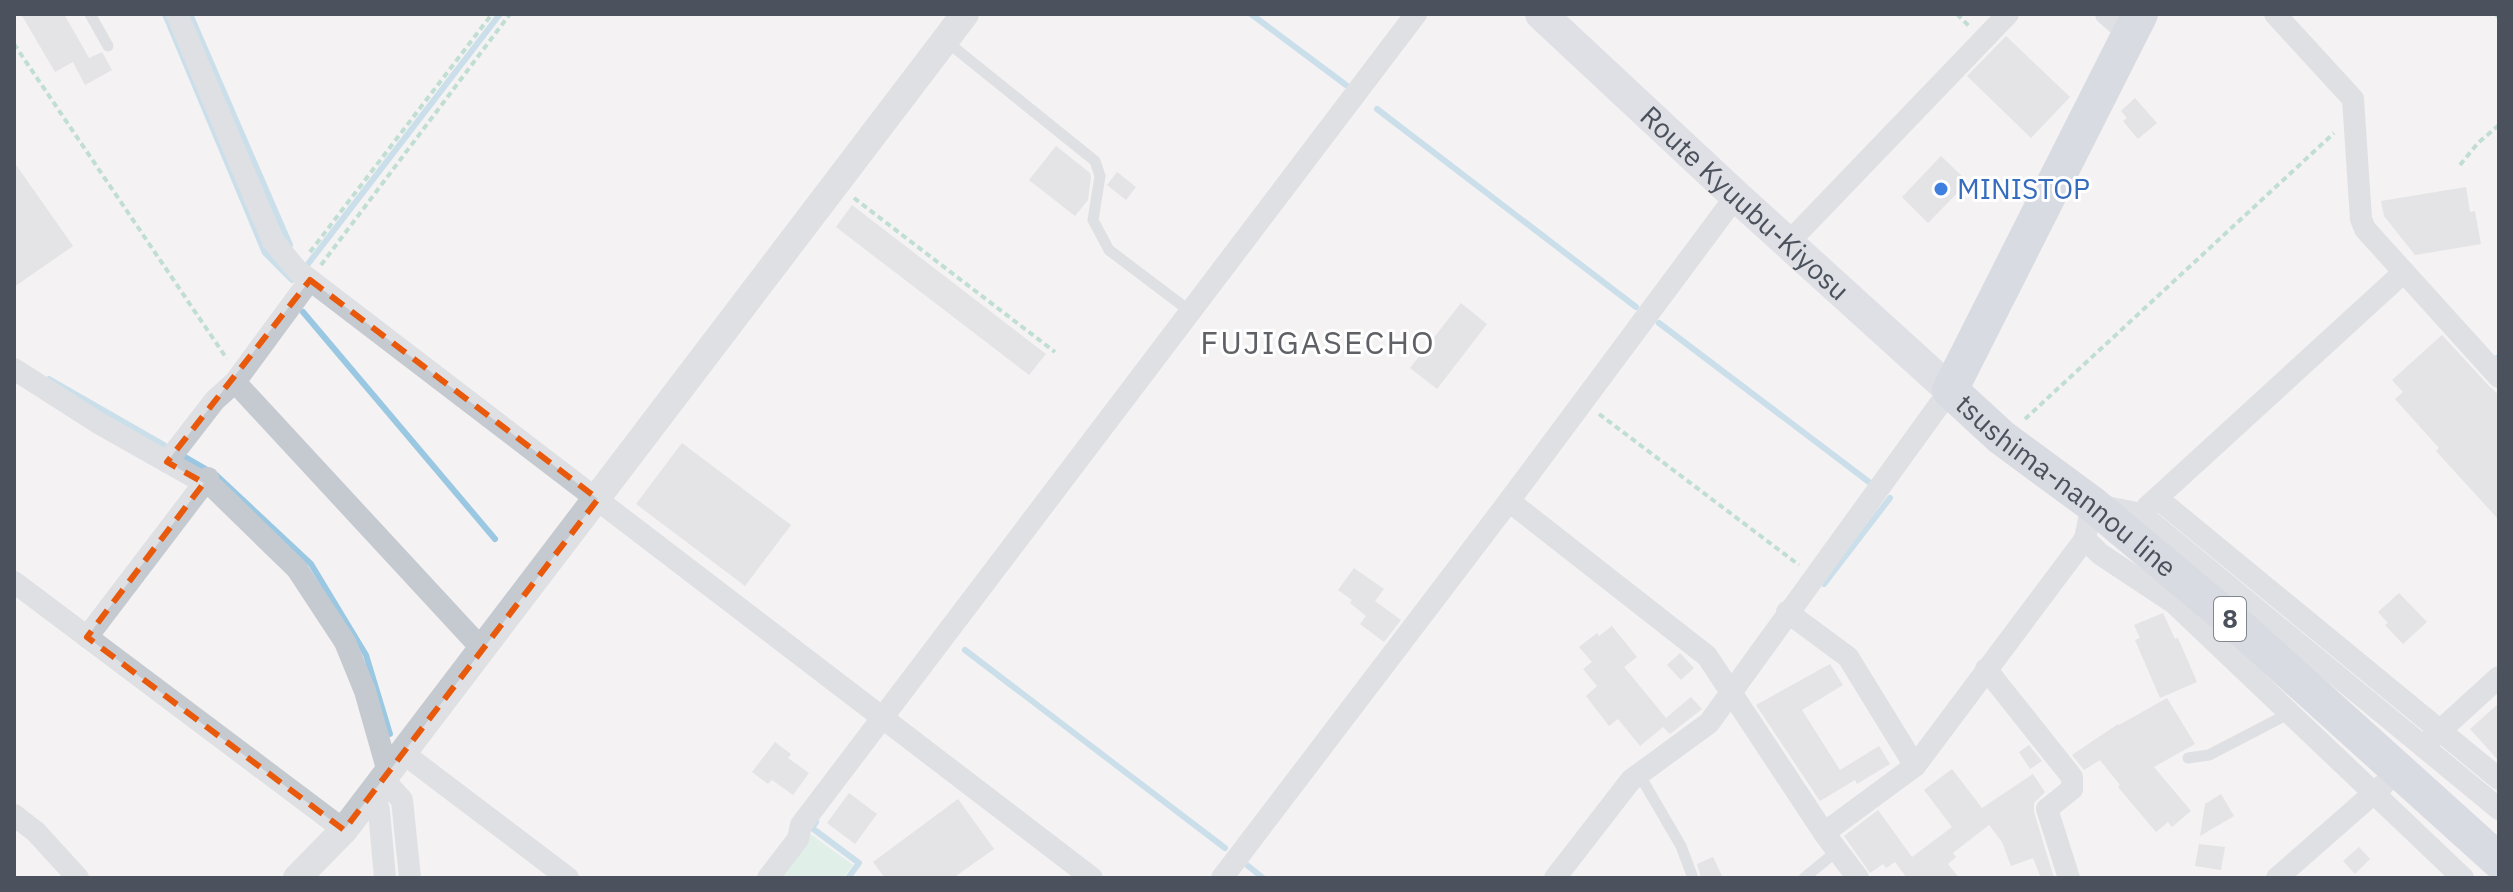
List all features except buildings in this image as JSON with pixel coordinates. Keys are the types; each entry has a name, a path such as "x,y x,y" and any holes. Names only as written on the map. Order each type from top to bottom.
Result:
{"main road":[{"name":"Route Kyuubu-Kiyosu","path":"1541,14 1950,390"},
{"name":"tsushima-nannou line","path":"2125,21 1950,390 2001,437 2092,504 2244,631 2499,861"}],"street":[{"path":"177,14 273,241 303,275 1092,878"},
{"path":"297,878 344,830 965,14"},
{"path":"768,878 798,839 801,825 881,718 1416,14"},
{"path":"1788,243 2008,14"},
{"path":"2275,14 2353,99 2361,219 2365,229 2499,377"},
{"path":"1222,878 1736,196"},
{"path":"2149,506 2404,272"},
{"path":"167,462 215,400 237,380 303,275"},
{"path":"14,369 100,424 206,480 297,569 345,642 365,691 387,774 402,800 410,878"},
{"path":"237,380 483,650"},
{"path":"1555,878 1631,780 1709,723 1950,390"},
{"path":"87,637 206,480"},
{"path":"1509,501 1707,656 1830,842 1858,878"},
{"path":"1830,842 1915,766 2085,539 2092,504 2149,506 2441,730 2499,779"},
{"path":"2149,506 2419,750 2499,809"},
{"path":"2085,539 2100,554 2174,603 2290,713 2379,789 2463,878"},
{"path":"14,582 344,830"},
{"path":"1787,612 1848,657 1915,766"},
{"path":"1986,669 2072,777 2072,789 2047,809 2069,878"},
{"path":"2419,750 2499,677"},
{"path":"385,878 379,811 387,774"},
{"path":"387,774 568,878"},
{"path":"2277,878 2379,789"},
{"path":"14,815 36,832 78,878"}],"lane":[{"path":"90,14 108,46"},
{"path":"945,41 1095,161 1100,176 1093,220 1099,235 1109,250 1191,312"},
{"path":"2188,758 2209,755 2290,713"},
{"path":"1639,774 1681,846 1693,878"},
{"path":"1804,878 1830,842"}],"path":[{"path":"303,275 492,14"},
{"path":"303,275 510,14"},
{"path":"14,44 237,380"},
{"path":"2025,419 2354,114"},
{"path":"2460,165 2478,143 2499,125"},
{"path":"837,184 1055,352"},
{"path":"1583,402 1814,576"}],"highlighted area":[{"path":"310,280 598,499 344,830 87,637 204,483 167,462"}],"green space":[{"path":"809,833 853,865 843,878 776,878"}],"waterway":[{"path":"165,14 265,253 292,280"},
{"path":"190,14 290,245"},
{"path":"308,264 500,14"},
{"path":"1251,14 1346,85"},
{"path":"1377,109 1636,307"},
{"path":"303,312 495,539"},
{"path":"1659,323 1869,482"},
{"path":"49,379 164,445"},
{"path":"185,457 216,475 311,564 366,655 390,734"},
{"path":"1824,584 1890,498"},
{"path":"965,650 1225,848"},
{"path":"816,822 812,828 859,863 848,878"},
{"path":"1247,865 1263,878"}],"place":[{"name":"MINISTOP","path":"1941,189"}],"district":[{"name":"FUJIGASECHO","path":"1318,343"}]}
